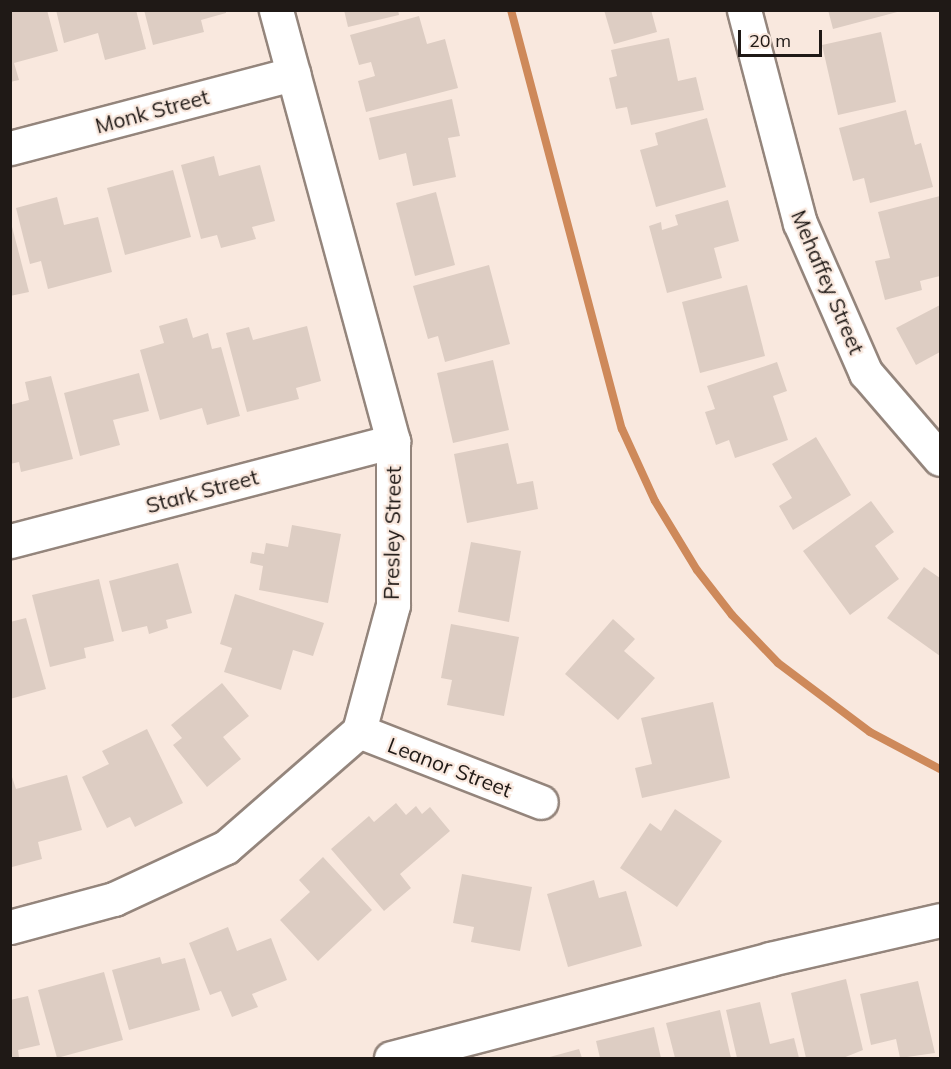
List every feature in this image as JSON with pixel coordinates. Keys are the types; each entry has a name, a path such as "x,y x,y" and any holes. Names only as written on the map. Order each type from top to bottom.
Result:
{"street":[{"name":"Presley Street","path":"276,10 393,441 393,605 359,731"},
{"name":"Mehaffey Street","path":"744,10 800,223 866,374 940,459"},
{"name":"Monk Street","path":"10,148 293,74"},
{"name":"Stark Street","path":"10,541 393,441"},
{"name":"Leanor Street","path":"359,731 542,802"},
{"path":"10,927 114,899 226,847 359,731"},
{"path":"392,1059 770,958 940,920"}],"building":[{"path":"10,10 47,10 58,51 14,63 19,80 10,82"},
{"path":"56,10 136,10 146,49 105,60 98,33 64,43"},
{"path":"144,10 226,10 226,13 201,20 204,32 153,45"},
{"path":"344,10 398,10 399,15 348,27"},
{"path":"604,10 651,10 657,32 614,44"},
{"path":"828,10 901,10 901,11 833,29"},
{"path":"419,16 427,44 445,39 458,88 366,112 358,81 375,76 371,62 359,65 350,35"},
{"path":"881,32 896,102 838,115 822,45"},
{"path":"669,38 678,81 696,77 704,110 631,125 627,107 616,109 609,78 617,76 611,50"},
{"path":"452,99 460,136 448,138 456,177 413,186 406,153 379,160 369,118"},
{"path":"906,110 915,145 921,143 933,187 870,203 864,178 853,181 839,128"},
{"path":"707,118 726,187 656,207 640,150 658,145 655,133"},
{"path":"214,156 219,176 260,165 275,221 252,227 256,239 221,248 217,235 201,239 181,165"},
{"path":"173,170 191,237 125,255 107,188"},
{"path":"436,192 455,265 415,276 396,203"},
{"path":"940,196 940,276 920,281 922,290 885,300 875,261 890,258 878,212"},
{"path":"57,197 64,225 98,217 112,272 48,289 41,261 30,264 16,208"},
{"path":"728,200 739,241 714,248 722,278 667,293 649,226 661,222 662,230 678,225 675,215"},
{"path":"10,219 29,292 10,296"},
{"path":"489,265 510,344 445,362 438,336 428,339 413,286"},
{"path":"747,285 765,356 700,373 682,302"},
{"path":"940,305 940,352 916,365 896,328"},
{"path":"187,318 193,338 208,333 212,349 221,347 240,416 207,425 202,408 160,420 140,350 164,343 159,326"},
{"path":"307,326 321,381 296,388 299,399 247,412 226,333 249,327 253,340"},
{"path":"493,360 509,430 453,443 437,373"},
{"path":"777,362 787,391 773,396 788,440 735,458 729,440 716,445 705,412 715,409 707,386"},
{"path":"139,373 149,411 113,420 120,445 80,456 64,393"},
{"path":"51,376 73,459 21,472 19,462 10,464 10,405 29,400 25,382"},
{"path":"816,437 851,495 793,530 779,506 792,498 772,464"},
{"path":"508,443 517,484 533,481 538,509 467,523 454,454"},
{"path":"871,501 894,532 875,546 899,579 850,615 803,551"},
{"path":"292,525 341,534 328,603 259,590 263,566 250,563 252,552 264,554 266,543 288,547"},
{"path":"471,542 521,551 509,622 458,612"},
{"path":"178,563 192,613 166,620 168,628 149,634 147,626 122,632 109,581"},
{"path":"924,567 940,578 940,656 887,618"},
{"path":"99,579 114,641 84,648 86,658 50,667 32,595"},
{"path":"235,594 324,623 313,656 293,650 281,690 224,672 232,648 220,644"},
{"path":"26,618 46,689 10,699 10,622"},
{"path":"613,619 635,639 624,651 655,678 618,720 565,674"},
{"path":"451,624 519,637 504,716 447,705 452,680 441,678"},
{"path":"222,683 249,716 223,737 241,759 207,787 173,745 182,738 171,725"},
{"path":"713,702 730,778 642,798 635,768 652,764 641,718"},
{"path":"147,729 183,803 135,827 130,817 107,828 82,777 109,764 102,751"},
{"path":"10,771 16,789 67,775 82,830 38,842 42,859 12,867"},
{"path":"396,803 406,815 416,806 422,814 430,807 450,831 400,874 411,888 384,911 331,849 369,816 374,822"},
{"path":"675,809 722,841 677,907 620,868 650,823 661,831"},
{"path":"323,857 372,910 318,961 280,920 310,892 299,880"},
{"path":"462,874 532,887 520,951 471,942 474,927 453,923"},
{"path":"594,880 599,898 626,891 642,946 568,967 547,894"},
{"path":"228,927 237,951 271,938 287,980 252,994 258,1007 232,1017 221,991 210,995 189,943"},
{"path":"160,957 162,964 185,958 200,1010 129,1030 112,970"},
{"path":"104,972 123,1040 57,1058 38,990"},
{"path":"846,979 863,1050 843,1058 806,1058 791,993"},
{"path":"918,981 935,1053 900,1058 896,1039 871,1045 860,994"},
{"path":"28,996 40,1045 18,1050 19,1057 10,1058 10,1000"},
{"path":"760,1002 770,1044 794,1038 799,1058 737,1058 726,1010"},
{"path":"720,1010 731,1058 675,1058 666,1023"},
{"path":"654,1027 661,1058 600,1058 596,1041"},
{"path":"579,1049 582,1058 546,1058"}],"waterway":[{"path":"511,10 622,429 655,501 697,570 732,615 778,663 870,732 940,769"}]}
